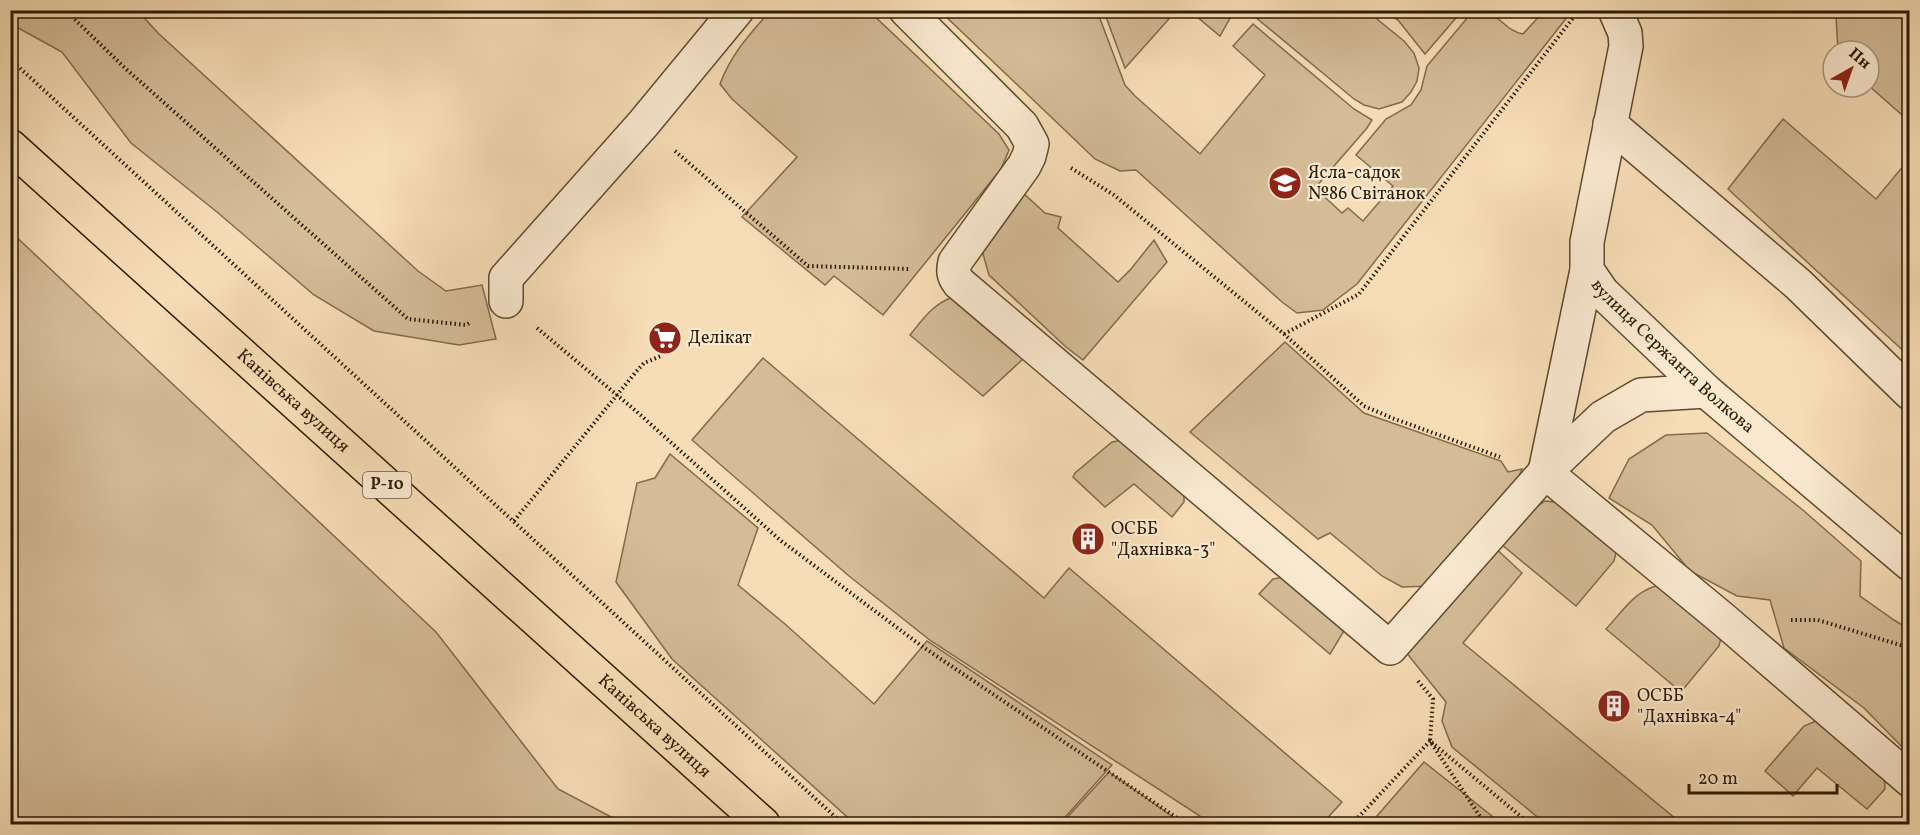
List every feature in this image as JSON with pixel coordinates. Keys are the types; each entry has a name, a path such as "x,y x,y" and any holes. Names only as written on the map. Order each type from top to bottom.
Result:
{"main road":[{"name":"Канівська вулиця","path":"10,146 763,825"}],"street":[{"path":"506,301 506,278 643,124 737,10"},
{"path":"906,10 1022,126 1032,144 1024,166 955,262 954,277 1390,648 1545,472 1604,417 1641,395 1706,391"},
{"name":"вулиця Сержанта Волкова","path":"1615,10 1625,33 1626,46 1587,242 1587,270 1602,292 1706,391 1910,564"},
{"path":"1610,124 1798,285 1910,393"},
{"path":"1545,472 1587,270"},
{"path":"1545,472 1724,620 1910,780"}],"path":[{"path":"65,10 126,69 408,319 466,325 506,301 780,540 923,646 1186,825"},
{"path":"1284,334 1359,294 1555,43 1578,10"},
{"path":"10,59 843,825"},
{"path":"643,124 808,266 953,271"},
{"path":"1032,144 1114,195 1284,334 1364,406 1545,472"},
{"path":"514,522 644,363 661,356"},
{"path":"1724,620 1818,621 1910,648"},
{"path":"1390,648 1433,699 1430,741 1485,825"},
{"path":"1352,825 1430,741"},
{"path":"1430,741 1530,825"}],"shaded area":[{"path":"1105,10 1176,11 1125,68"},
{"path":"10,11 138,11 158,33 418,271 446,291 482,285 496,339 459,345 374,331 314,295 217,212 131,143 62,52 11,24"},
{"path":"770,11 869,11 999,134 1009,150 1001,169 883,315 834,276 825,285 742,217 797,157 732,99 720,84 735,54"},
{"path":"940,11 1091,11 1099,16 1125,85 1200,154 1265,75 1233,46 1253,24 1354,109 1372,120 1315,188 1342,213 1348,208 1363,221 1393,186 1356,155 1386,119 1411,105 1421,90 1427,66 1468,17 1477,11 1485,12 1523,34 1544,11 1572,11 1357,284 1323,310 1297,313 1136,170 1120,171 1095,159"},
{"path":"1190,11 1231,11 1233,13 1220,36"},
{"path":"1248,11 1367,11 1404,41 1414,53 1419,68 1417,81 1402,102 1379,109 1364,105"},
{"path":"1383,11 1462,11 1425,54 1398,20"},
{"path":"1830,11 1909,11 1909,121 1881,96 1881,39 1837,39 1836,16"},
{"path":"1783,119 1876,199 1909,159 1909,356 1728,189"},
{"path":"1021,191 1045,213 1061,217 1058,228 1118,282 1154,240 1167,262 1083,360 989,275 983,254 986,237"},
{"path":"10,231 436,632 558,789 615,819 636,824 11,824"},
{"path":"953,297 1023,359 983,396 910,335 934,308"},
{"path":"1285,342 1364,413 1501,461 1508,472 1522,469 1513,493 1430,586 1402,587 1382,576 1330,533 1318,539 1190,432"},
{"path":"763,358 1044,598 1069,568 1342,802 1322,824 1212,824 931,641 849,576 692,440"},
{"path":"1707,433 1804,511 1861,561 1860,596 1909,629 1909,754 1864,708 1784,648 1770,600 1737,596 1690,571 1652,525 1609,498 1629,459 1666,435"},
{"path":"1123,440 1184,490 1184,502 1172,517 1134,484 1105,507 1073,477 1112,442"},
{"path":"670,454 758,528 738,585 874,704 927,641 1112,765 1059,824 855,824 672,659 616,582 637,483 655,478"},
{"path":"1545,501 1573,504 1618,544 1614,561 1576,606 1501,544 1532,510"},
{"path":"1490,543 1522,573 1463,643 1682,824 1546,824 1452,747 1442,721 1446,702 1405,651"},
{"path":"1284,577 1342,624 1344,631 1330,654 1259,594 1273,579"},
{"path":"1663,584 1723,630 1719,646 1681,692 1606,629 1637,596"},
{"path":"1816,721 1831,723 1884,766 1885,789 1867,809 1817,768 1793,796 1765,771 1804,726"},
{"path":"1424,762 1502,824 1370,824"},
{"path":"1109,772 1183,824 1061,824"}],"place":[{"name":"Ясла-садок №86 Світанок","path":"1285,183"},
{"name":"Делікат","path":"665,338"},
{"name":"ОСББ \"Дахнівка-3\"","path":"1088,539"},
{"name":"ОСББ \"Дахнівка-4\"","path":"1614,706"}]}
